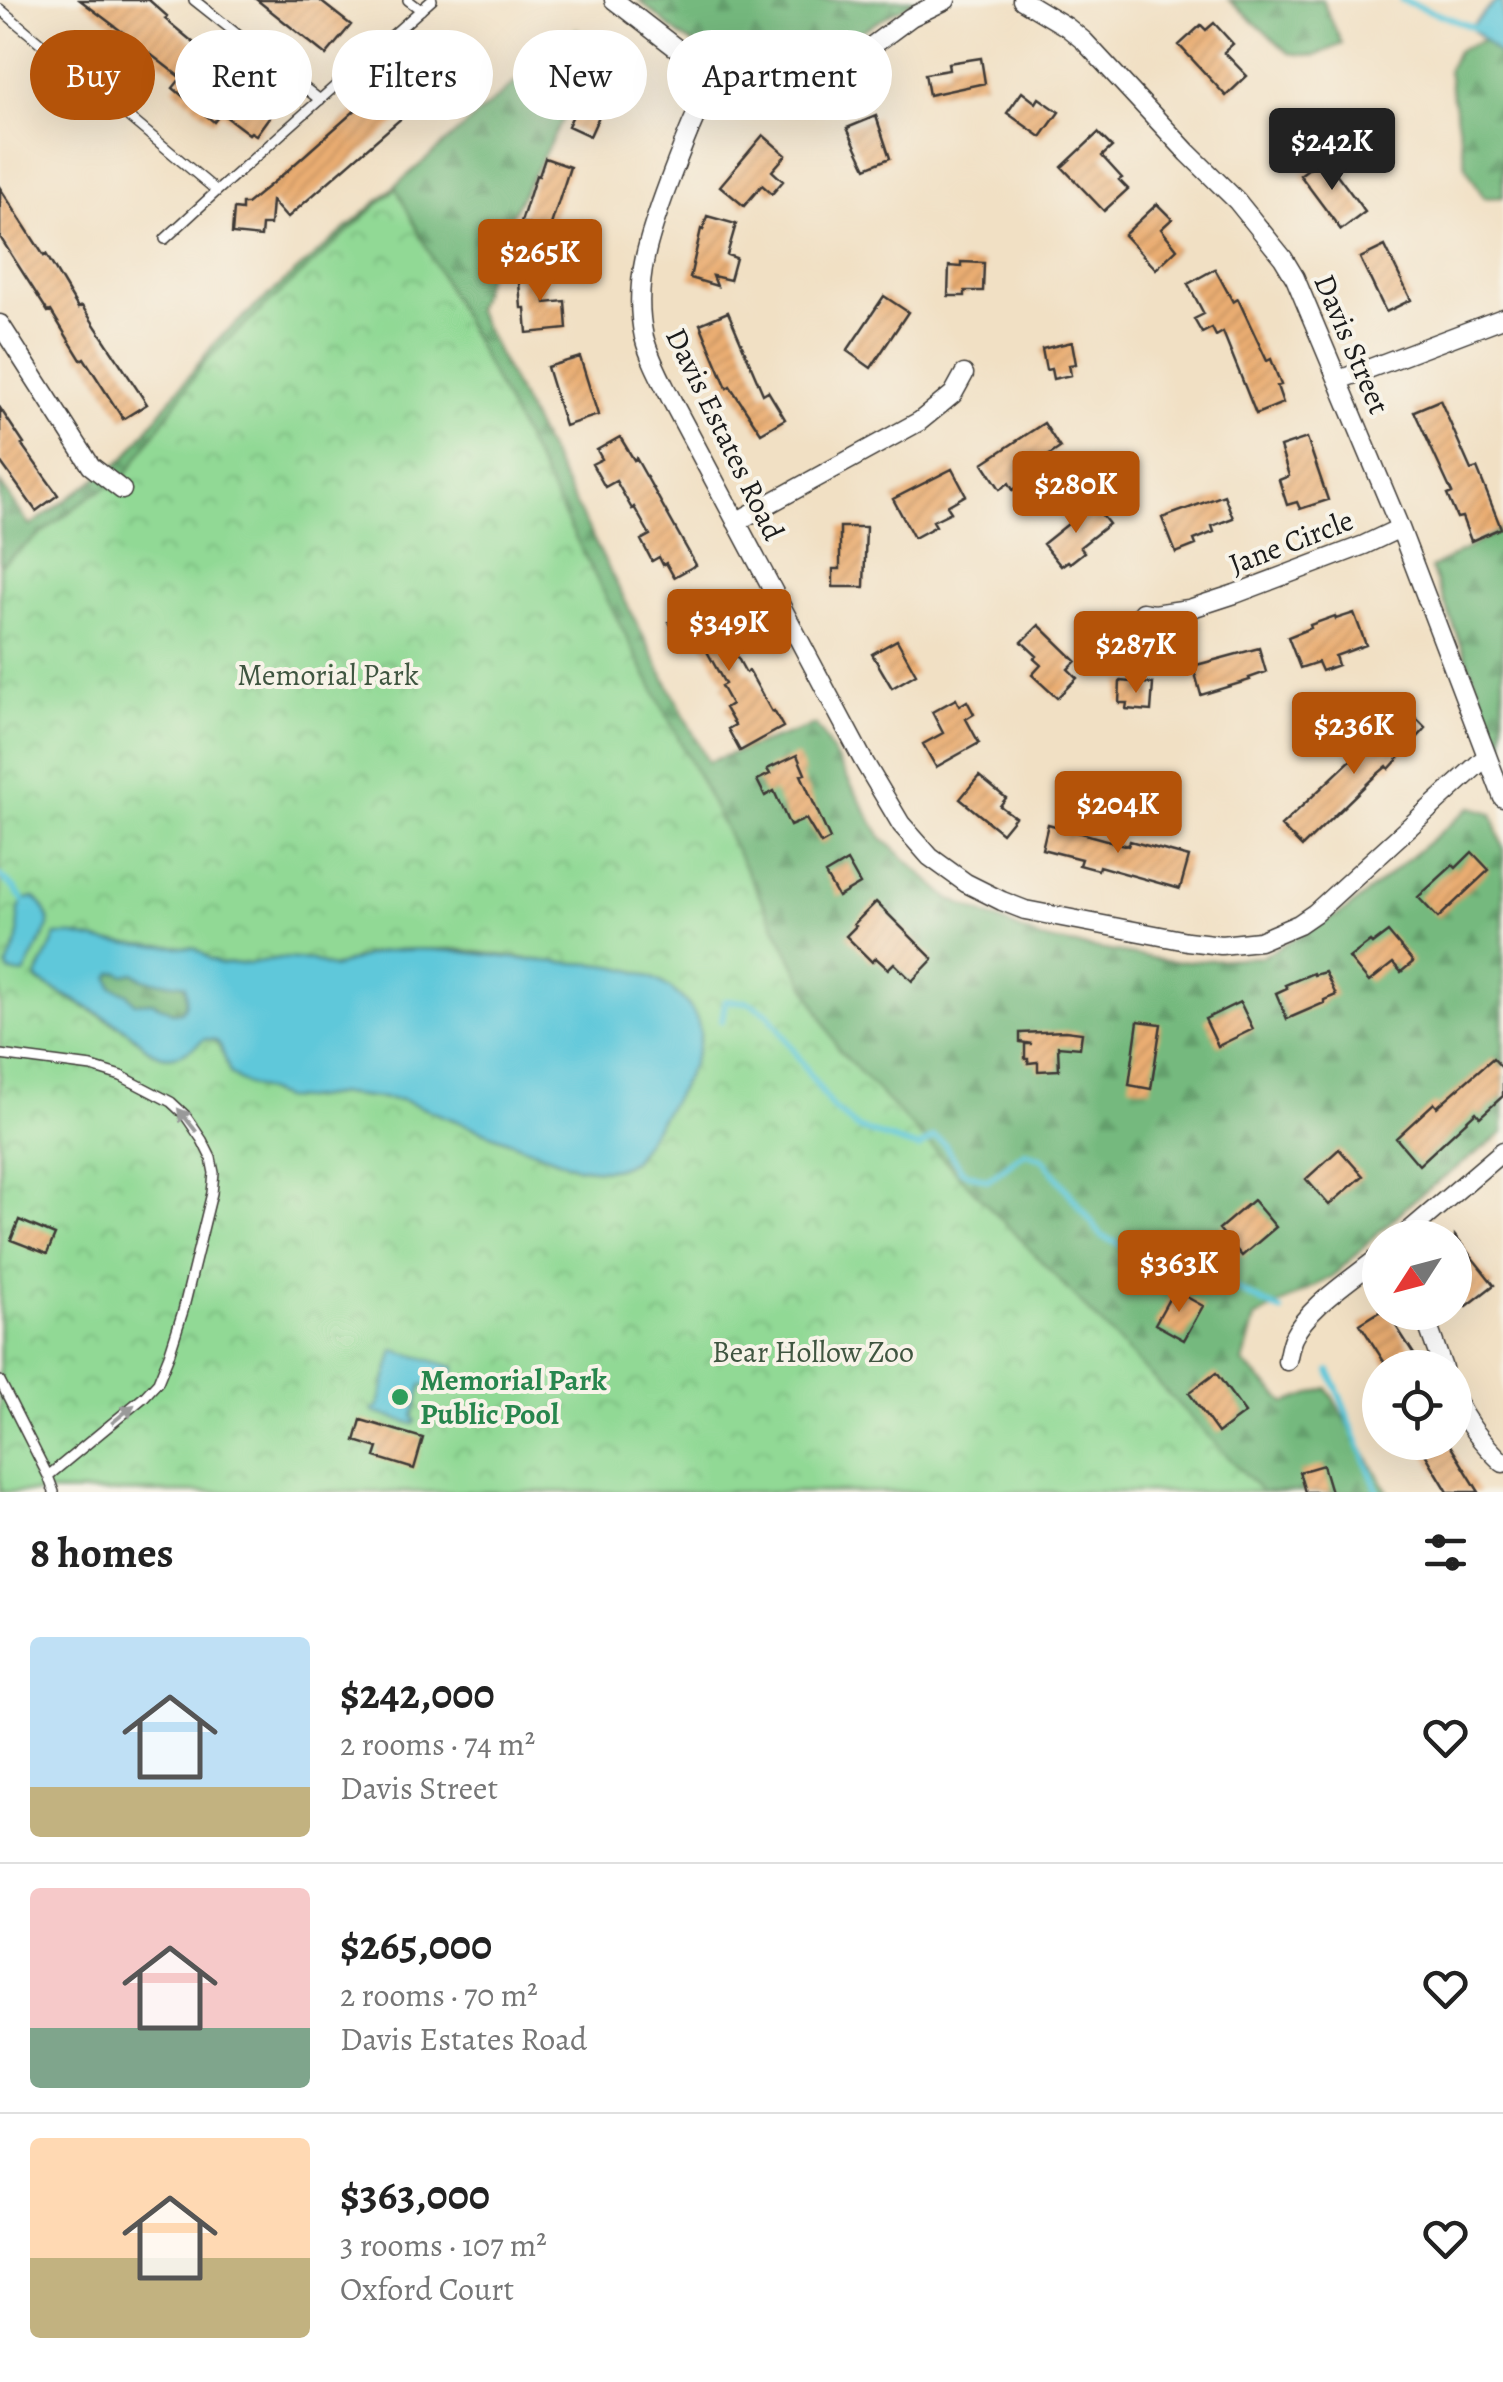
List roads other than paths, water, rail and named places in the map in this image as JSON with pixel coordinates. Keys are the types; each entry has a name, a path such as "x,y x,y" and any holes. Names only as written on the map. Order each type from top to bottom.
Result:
{"street":[{"path":"614,0 667,41"},
{"path":"892,31 946,0"},
{"name":"Davis Street","path":"1022,0 1084,41 1260,228 1294,278 1400,528 1503,798"},
{"name":"Davis Estates Road","path":"695,120 650,236 640,275 644,336 654,364 863,760 902,824 930,857 966,883 1025,910 1187,941 1244,944 1274,936 1315,913 1487,756"},
{"path":"1339,380 1503,318"},
{"path":"0,324 91,466 122,490"},
{"path":"736,522 920,421 952,394 964,374"},
{"name":"Jane Circle","path":"1142,612 1189,609 1400,528"},
{"path":"1422,1220 1503,1151"},
{"path":"1287,1361 1292,1340 1304,1320 1362,1272"},
{"path":"1472,1429 1503,1463"}],"lane":[{"path":"194,0 320,100"},
{"path":"408,0 421,10"},
{"path":"166,238 432,0"},
{"path":"0,9 218,190"},
{"path":"0,1055 92,1067 121,1076 172,1102 202,1140 214,1173 184,1311 158,1382 48,1476"},
{"path":"0,1381 54,1492"}],"water":[{"path":"1503,0 1503,58 1470,27"},
{"path":"30,898 43,907 49,926 24,974 9,972 7,966 18,940 19,909"},
{"path":"56,935 195,948 221,964 280,958 312,960 333,968 365,956 418,949 607,965 643,974 679,996 698,1022 699,1045 685,1079 633,1160 613,1169 592,1169 577,1167 402,1100 341,1094 283,1098 230,1073 215,1040 205,1039 186,1052 163,1056 114,1022 36,979","holes":["112,973 134,973 151,981 185,985 184,1006 180,1012 172,1012 152,1002 135,1003 128,994 112,987"]},
{"name":"Memorial Park Public Pool","path":"394,1350 455,1367 450,1384 422,1385 414,1424 373,1412 378,1407"}],"waterway":[{"path":"1402,0 1475,28"},
{"path":"0,876 26,905"},
{"path":"722,1021 725,1001 748,1002 769,1014 832,1107 857,1128 919,1148 934,1137 944,1144 962,1171 988,1180 1025,1152 1043,1159 1103,1237 1199,1271 1281,1311"},
{"path":"1330,1371 1378,1492"}],"place":[{"name":"Memorial Park Public Pool","path":"400,1397"}],"park label":[{"name":"Memorial Park","path":"328,675"},
{"name":"Bear Hollow Zoo","path":"813,1352"}]}
